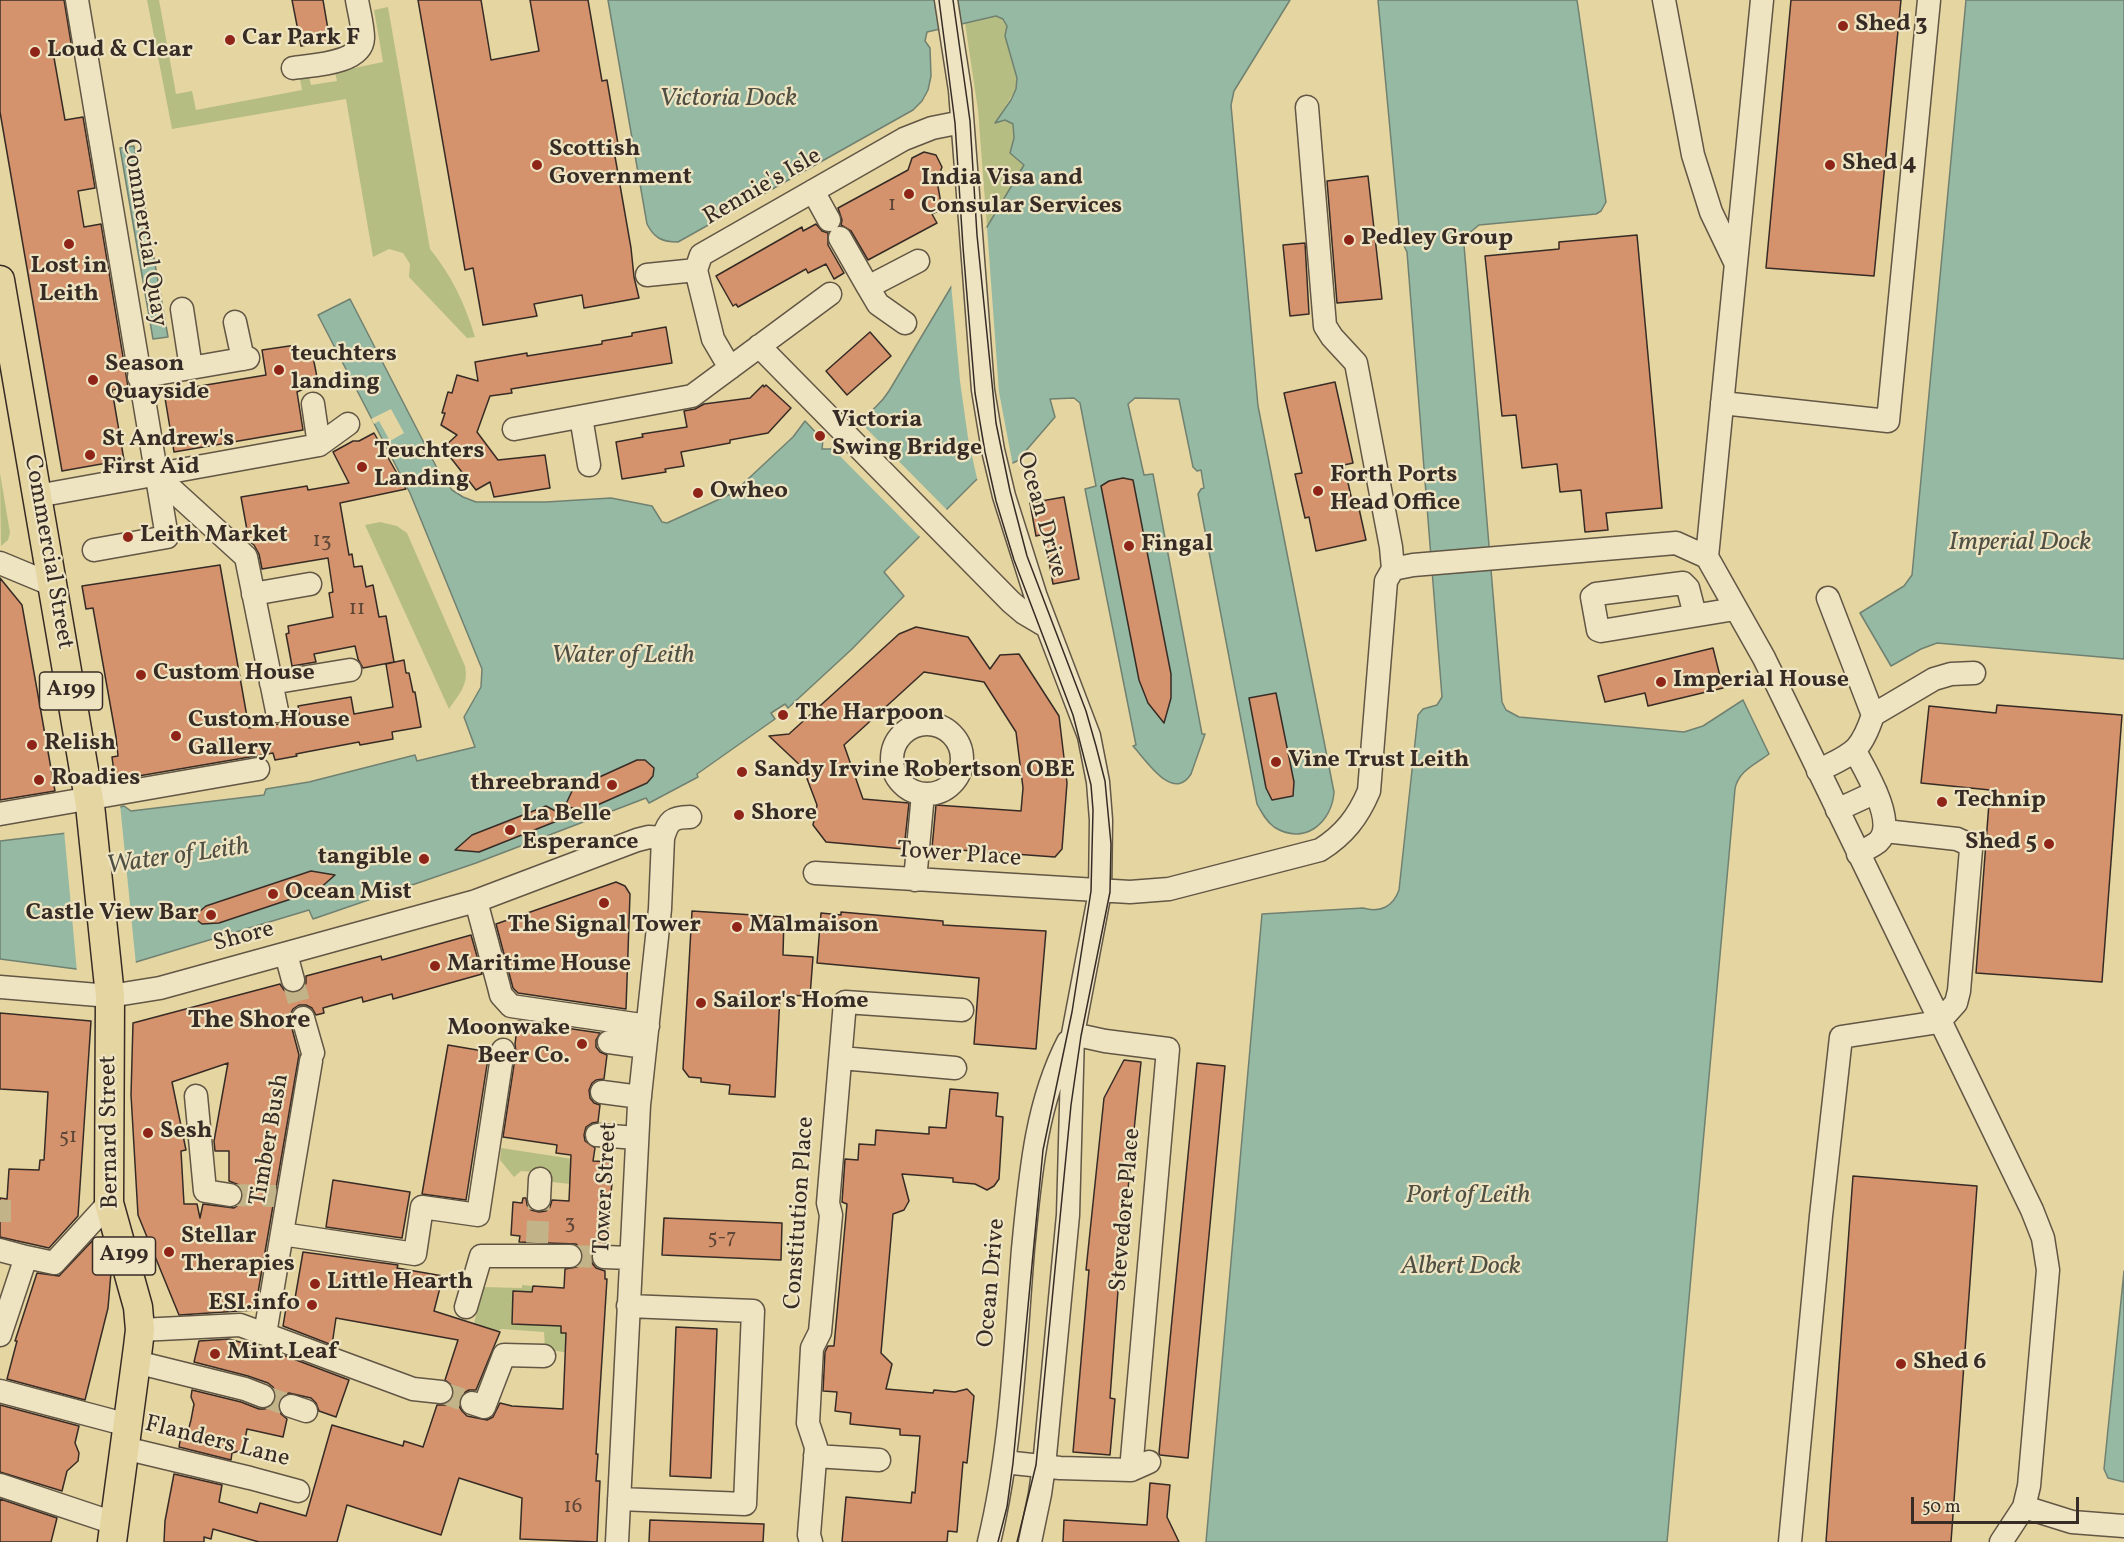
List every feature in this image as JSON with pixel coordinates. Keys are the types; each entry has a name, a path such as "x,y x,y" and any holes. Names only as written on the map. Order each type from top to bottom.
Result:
{"main road":[{"name":"Commercial Street","path":"0,280 90,802 107,968"},
{"name":"Bernard Street","path":"107,968 110,996 109,1203 138,1306 140,1330 113,1532"}],"street":[{"name":"Commercial Quay","path":"77,0 167,537 94,550"},
{"path":"293,68 339,61 361,48 363,37 357,0"},
{"name":"Ocean Drive","path":"946,0 957,62 983,390 993,450 1004,496 1046,626 1074,692 1089,736 1098,782 1101,820 1100,892 1072,1034 1068,1215 1044,1466 1030,1542"},
{"path":"1665,0 1693,155 1711,212 1736,264"},
{"path":"1762,0 1707,557 1764,658 2032,1210 2043,1238 2047,1281 2029,1486 2024,1507 2001,1542"},
{"path":"1722,403 1888,422 1929,0"},
{"path":"1307,107 1325,326 1356,363 1403,567 1676,543 1707,557"},
{"name":"Rennie's Isle","path":"696,270 698,260 705,252 911,136 943,125 962,122"},
{"path":"813,191 878,304 905,323"},
{"path":"868,287 918,261"},
{"path":"647,275 696,270 713,339 730,368"},
{"path":"514,429 692,396 830,294"},
{"path":"182,309 191,368"},
{"path":"139,374 191,368 245,358 235,322"},
{"path":"759,346 998,589 1024,613 1046,626"},
{"path":"313,404 319,445"},
{"path":"581,417 589,465"},
{"path":"37,496 319,445 348,424"},
{"path":"156,475 246,557 277,711"},
{"path":"0,563 52,585"},
{"name":"Tower Place","path":"815,873 1100,892 1130,892 1169,889 1320,850 1336,840 1350,826 1369,791 1386,581 1403,567"},
{"path":"254,594 310,584"},
{"path":"1828,598 1873,715"},
{"path":"1695,615 1735,609"},
{"path":"271,683 350,670"},
{"path":"1818,771 1855,751 1866,735 1873,715 1934,679 1950,674 1974,673"},
{"path":"1855,751 1876,792 1883,812 1885,831 1879,841 1858,854"},
{"path":"0,814 90,802 258,769"},
{"path":"1837,810 1876,792"},
{"path":"915,880 923,794"},
{"path":"663,838 667,825 672,820 679,817 690,817"},
{"path":"1790,1542 1821,1216 1841,1037 1939,1022 1956,1003 1959,991 1971,849 1958,839 1885,831"},
{"name":"Shore","path":"0,987 110,996 160,988 476,901 637,840 649,837 663,838"},
{"name":"Tower Street","path":"617,1542 637,1138 660,909 663,838"},
{"path":"476,901 501,995 511,1006 646,1036"},
{"path":"286,954 293,980"},
{"name":"Constitution Place","path":"811,1542 809,1535 816,1448 808,1423 812,1348 820,1332 829,1238 831,1215 828,1203 845,1002 962,1010"},
{"name":"Timber Bush","path":"265,1334 282,1234 282,1196 312,1057 303,1018"},
{"name":"Ocean Drive","path":"989,1542 998,1506 1004,1462 1027,1210 1038,1127 1059,1059 1072,1034"},
{"name":"Stevedore Place","path":"1044,1466 1140,1466 1168,1049 1105,1041 1072,1034"},
{"path":"609,1042 646,1036"},
{"path":"282,1234 415,1254 422,1207 478,1215 503,1050"},
{"path":"841,1058 955,1068"},
{"path":"602,1092 640,1097"},
{"path":"196,1096 205,1191 230,1195"},
{"path":"597,1135 637,1138"},
{"path":"0,1250 54,1263 109,1203"},
{"path":"466,1307 481,1256 537,1249 570,1256"},
{"path":"0,1335 26,1257"},
{"path":"604,1257 631,1258"},
{"path":"619,1499 746,1504 753,1311 628,1306"},
{"path":"140,1330 240,1325 413,1389 441,1392"},
{"path":"472,1403 484,1407 504,1355 544,1356"},
{"path":"136,1362 263,1396"},
{"name":"Flanders Lane","path":"0,1391 126,1437 250,1478 298,1491"},
{"path":"815,1456 879,1460"},
{"path":"1004,1462 1044,1466"},
{"path":"0,1485 113,1532"},
{"path":"2024,1507 2072,1522 2124,1526"}],"green space":[{"path":"147,0 159,0 176,94 192,91 196,110 302,90 300,79 309,77 311,85 337,81 335,72 383,62 374,10 388,7 430,249 457,291 475,337 467,338 409,277 410,264 403,253 389,249 373,257 346,99 172,129"},
{"path":"997,16 1003,19 1007,26 1005,36 1017,78 1016,89 996,122 1005,120 1013,124 1014,138 1010,153 1024,165 987,227 978,110 965,23"},
{"path":"0,473 10,533 8,540 1,546"},
{"path":"380,522 397,526 407,533 465,666 466,679 460,694 449,709 365,525"},
{"path":"501,1148 573,1159 570,1184 552,1182 551,1173 521,1171 514,1177 500,1160"},
{"path":"522,1285 533,1286 532,1292 513,1291 512,1322 526,1323 526,1325 562,1325 570,1333 569,1353 545,1349 544,1332 502,1329 496,1331 474,1324 483,1287 522,1288"}],"water":[{"path":"608,0 1290,0 1234,91 1231,105 1258,406 1334,792 1328,813 1314,828 1296,834 1274,827 1257,804 1198,494 1204,488 1201,470 1197,471 1193,467 1179,399 1135,398 1128,404 1144,475 1153,474 1202,734 1205,734 1191,774 1184,782 1176,784 1168,782 1152,769 1133,746 1136,745 1085,489 1096,486 1080,403 1074,398 1050,399 1055,417 1017,461 976,480 884,572 904,596 852,649 788,708 785,704 771,713 775,719 697,774 698,777 649,803 646,798 476,863 313,919 309,910 136,962 76,969 0,959 0,841 67,833 124,806 131,811 264,795 266,789 309,782 415,755 417,761 475,747 464,717 481,687 482,669 410,493 318,315 350,299 439,472 452,490 463,497 476,502 546,502 611,498 652,506 662,522 667,523 733,493 793,437 805,421 823,440 822,449 831,449 845,433 876,407 889,391 1024,165 1010,153 1014,138 1013,124 1005,120 995,123 1011,100 1016,89 1017,78 1005,36 1007,26 1003,19 996,16 927,32 925,41 930,48 931,76 928,90 913,110 678,242 663,240 653,233 647,224"},
{"name":"Port of Leith","path":"1378,0 1577,0 1606,202 1601,211 1596,214 1479,225 1468,234 1464,245 1502,702 1506,710 1519,717 1684,732 1703,726 1743,700 1769,754 1740,777 1735,789 1667,1542 1206,1542 1262,914 1363,908 1375,910 1393,901 1399,890 1418,715 1423,709 1437,705 1442,697 1407,252 1400,237"},
{"name":"Imperial Dock","path":"1966,0 2124,0 2124,659 1937,643 1891,666 1860,613 1904,586 1912,575"},
{"path":"134,146 168,337 153,339 120,148"},
{"path":"2124,1271 2124,1482 2108,1478 2104,1469"}],"pier":[{"path":"987,227 999,392 1013,466 978,483 968,438 960,381 951,283 980,232"},
{"path":"391,409 404,433 390,441 379,421 374,424 371,419"},
{"path":"857,419 949,512 922,539 830,446 841,432"},
{"path":"120,804 136,965 77,972 64,830"}],"building":[{"path":"0,0 64,0 72,49 53,52 65,120 83,117 95,188 78,191 84,227 101,224 128,387 112,390 124,460 62,471 0,112"},
{"path":"292,0 323,0 330,41 301,46"},
{"name":"Scottish Government","path":"418,0 481,0 491,60 539,51 530,0 588,0 602,81 607,80 618,144 613,145 639,298 584,308 582,295 534,304 537,316 483,325 473,268 465,270"},
{"name":"Shed 4","path":"1791,0 1901,0 1874,276 1766,268"},
{"path":"924,152 936,155 942,167 937,181 942,209 932,214 937,223 868,260 851,231 841,225 842,220 838,208 908,170 912,158"},
{"name":"Pedley Group","path":"1368,176 1382,299 1337,303 1327,181"},
{"path":"816,224 822,231 828,233 828,245 844,273 834,279 826,264 808,273 806,269 738,307 736,304 733,306 716,276 802,227 803,231"},
{"path":"1637,235 1662,508 1606,513 1608,530 1585,532 1581,490 1560,492 1557,464 1522,468 1516,415 1502,416 1485,256 1559,249 1559,242"},
{"path":"1305,243 1309,314 1290,316 1283,245"},
{"path":"666,327 672,363 511,389 512,393 490,396 477,432 498,460 545,455 550,488 494,497 490,482 476,490 443,448 457,435 441,425 448,392 452,393 457,375 478,381 475,362 602,344 602,341 632,336 632,333"},
{"path":"870,332 891,356 847,395 826,371"},
{"path":"296,345 299,359 313,357 318,382 297,392 303,430 174,452 164,392 266,375 262,350"},
{"path":"1335,382 1353,463 1344,465 1353,505 1358,504 1366,540 1316,551 1309,517 1305,518 1295,474 1302,473 1284,393"},
{"path":"763,385 764,387 766,385 791,408 768,433 681,452 684,466 665,469 666,472 622,479 616,442 643,437 642,434 687,427 684,411 704,404 750,398"},
{"path":"374,433 406,489 340,503 349,555 352,554 354,567 362,566 366,587 373,585 379,617 386,616 394,662 363,668 355,646 314,654 316,662 292,666 286,634 289,633 288,626 333,617 329,593 333,592 328,558 262,569 259,554 249,541 241,497 307,486 308,490 349,483 333,452"},
{"name":"Fingal","path":"1123,478 1133,480 1171,674 1171,698 1164,723 1148,703 1139,680 1101,486 1109,481"},
{"path":"1064,497 1079,579 1053,584 1044,534 1036,536 1030,503"},
{"path":"220,565 249,728 300,719 298,706 351,697 354,714 393,707 386,664 404,660 406,673 409,673 413,692 415,692 421,727 392,732 393,739 360,745 359,742 275,760 273,753 115,780 112,757 118,756 116,737 93,608 86,609 82,586"},
{"path":"0,578 22,605 55,791 0,800"},
{"path":"916,627 968,637 990,669 1000,655 1019,654 1059,716 1067,783 1062,849 1055,857 932,848 936,805 1021,811 1023,788 1016,732 984,682 924,672 844,745 863,799 909,803 904,849 826,842 813,825 817,805 803,768 769,736 789,734 899,634"},
{"name":"Imperial House","path":"1713,648 1723,688 1648,706 1645,693 1605,702 1598,676"},
{"name":"Vine Trust Leith","path":"1276,693 1294,782 1293,796 1272,800 1266,788 1249,698"},
{"name":"Shed 5","path":"1997,705 2122,715 2102,982 1976,973 1990,790 1921,783 1929,706 1996,713"},
{"name":"threebrand","path":"637,760 645,760 654,768 653,776 647,783 584,811 565,806 573,789"},
{"name":"La Belle Esperance","path":"546,806 567,817 479,852 455,850 472,835"},
{"name":"Ocean Mist","path":"311,871 335,875 318,890 219,923 202,924 193,917 206,906"},
{"path":"616,882 625,886 630,894 626,1009 518,993 513,988 496,924"},
{"path":"692,911 784,917 783,955 813,957 810,996 780,995 775,1097 729,1094 730,1085 701,1082 701,1078 689,1077 683,1069"},
{"path":"841,912 943,921 943,925 1046,931 1036,1049 974,1044 979,978 817,963 821,913 841,915"},
{"path":"471,935 482,974 393,999 392,994 363,1002 362,997 323,1008 324,1013 316,1015 312,1008 306,1005 299,1005 293,1009 290,1021 299,1055 255,1310 179,1315 138,1215 131,1095 133,1023 280,984 289,993 296,993 303,989 306,976 381,956 382,960","holes":["228,1063 214,1141 215,1151 229,1151 229,1181 239,1185 243,1191 243,1198 234,1208 203,1204 200,1218 197,1204 184,1204 181,1151 186,1150 172,1082"]},
{"path":"0,1013 91,1021 78,1216 49,1248 0,1237 0,1198 7,1199 9,1169 39,1170 40,1160 44,1160 48,1092 0,1089"},
{"path":"518,1021 600,1033 596,1040 596,1047 607,1055 604,1079 596,1080 589,1090 590,1098 594,1103 600,1105 598,1122 586,1127 584,1135 585,1141 595,1148 593,1161 611,1162 609,1183 612,1183 606,1244 597,1245 591,1256 592,1263 596,1268 605,1271 605,1279 607,1279 596,1454 598,1454 596,1481 600,1481 597,1542 520,1539 522,1498 459,1478 441,1535 347,1505 337,1542 259,1542 213,1529 211,1539 204,1537 204,1542 164,1542 165,1521 174,1474 222,1485 219,1502 257,1513 260,1503 306,1516 332,1425 403,1446 404,1441 423,1447 437,1405 446,1405 452,1399 454,1387 445,1380 458,1340 336,1318 332,1345 283,1326 286,1308 293,1310 303,1252 398,1265 397,1268 443,1276 434,1311 500,1332 476,1390 469,1390 459,1398 459,1406 467,1416 487,1420 493,1417 500,1403 512,1406 563,1409 566,1333 561,1333 561,1326 512,1324 513,1291 532,1292 533,1286 564,1288 565,1269 577,1267 583,1257 581,1249 576,1244 519,1242 520,1236 511,1235 513,1202 522,1203 523,1198 526,1198 531,1210 539,1212 546,1211 552,1200 569,1201 571,1155 556,1153 557,1145 503,1137 516,1052"},
{"path":"448,1045 489,1052 466,1200 422,1194"},
{"path":"1124,1060 1141,1062 1119,1277 1110,1398 1115,1399 1110,1455 1073,1452 1089,1270 1086,1270 1104,1098"},
{"path":"1197,1063 1225,1066 1188,1458 1160,1455 1159,1453"},
{"path":"950,1089 998,1093 996,1116 1003,1117 999,1179 987,1190 975,1184 953,1182 953,1178 902,1174 909,1201 904,1210 893,1214 881,1353 892,1364 886,1389 933,1393 934,1390 955,1392 967,1389 974,1396 967,1463 963,1462 957,1532 948,1531 947,1542 842,1542 846,1497 911,1503 912,1492 915,1493 920,1436 900,1435 900,1429 850,1424 851,1413 835,1411 837,1392 823,1391 825,1352 828,1346 834,1346 847,1204 842,1202 845,1159 858,1160 859,1144 875,1145 876,1130 929,1134 929,1127 946,1128"},
{"name":"Shed 6","path":"1853,1176 1977,1186 1951,1542 1826,1542"},
{"path":"333,1180 410,1192 402,1238 326,1227"},
{"path":"664,1218 782,1223 781,1260 662,1255"},
{"path":"95,1238 111,1273 108,1308 85,1400 7,1379 17,1341 15,1341 37,1273 59,1276"},
{"path":"676,1327 717,1329 711,1478 670,1476"},
{"path":"229,1339 275,1352 349,1380 336,1417 319,1411 311,1398 289,1393 278,1402 281,1414 287,1419 283,1437 247,1429 243,1450 232,1453 231,1460 179,1447 180,1441 187,1435 191,1420 194,1404 191,1397 192,1390 241,1402 259,1409 271,1407 275,1401 276,1393 268,1383 194,1362 199,1341"},
{"path":"0,1405 79,1426 75,1443 79,1453 78,1461 67,1471 62,1491 0,1472"},
{"path":"1150,1483 1170,1485 1167,1517 1179,1542 1063,1542 1064,1520 1147,1525"},
{"path":"0,1499 57,1518 51,1542 0,1542"},
{"path":"650,1520 764,1524 763,1542 649,1542"}],"tunnel":[{"path":"293,980 303,1018"},
{"path":"230,1195 276,1196"},
{"path":"0,1198 0,1222"},
{"path":"537,1243 539,1199"},
{"path":"570,1256 604,1257"},
{"path":"441,1392 472,1403"},
{"path":"263,1396 291,1406"}],"tram line":[{"path":"939,0 955,123 975,393 985,452 996,501 1014,560 1073,715 1091,785 1093,810 1091,891 1072,1012 1043,1150 1013,1463 1007,1507 998,1542"},
{"path":"953,0 970,121 977,235 996,423 1010,491 1027,556 1086,711 1096,746 1105,781 1111,844 1110,892 1081,1036 1071,1105 1036,1465 1017,1542"}],"place":[{"name":"Shed 3","path":"1843,26"},
{"name":"Car Park F","path":"230,40"},
{"name":"Loud & Clear","path":"35,52"},
{"name":"Scottish Government","path":"537,165"},
{"name":"Shed 4","path":"1830,165"},
{"name":"India Visa and Consular Services","path":"909,194"},
{"name":"Pedley Group","path":"1349,240"},
{"name":"Lost in Leith","path":"69,244"},
{"name":"teuchters landing","path":"279,370"},
{"name":"Season Quayside","path":"93,380"},
{"name":"Victoria Swing Bridge","path":"820,436"},
{"name":"St Andrew's First Aid","path":"90,455"},
{"name":"Teuchters Landing","path":"362,467"},
{"name":"Forth Ports Head Office","path":"1318,491"},
{"name":"Owheo","path":"698,493"},
{"name":"Leith Market","path":"128,537"},
{"name":"Fingal","path":"1129,546"},
{"name":"Custom House","path":"141,675"},
{"name":"Imperial House","path":"1661,682"},
{"name":"The Harpoon","path":"783,715"},
{"name":"Custom House Gallery","path":"176,736"},
{"name":"Relish","path":"32,745"},
{"name":"Vine Trust Leith","path":"1276,762"},
{"name":"Sandy Irvine Robertson OBE","path":"742,772"},
{"name":"Roadies","path":"39,780"},
{"name":"threebrand","path":"612,785"},
{"name":"Technip","path":"1942,802"},
{"name":"Shore","path":"739,815"},
{"name":"La Belle Esperance","path":"510,830"},
{"name":"Shed 5","path":"2049,844"},
{"name":"tangible","path":"424,859"},
{"name":"Ocean Mist","path":"273,894"},
{"name":"The Signal Tower","path":"604,903"},
{"name":"Castle View Bar","path":"211,915"},
{"name":"Malmaison","path":"737,927"},
{"name":"Maritime House","path":"435,966"},
{"name":"Sailor's Home","path":"701,1003"},
{"name":"Moonwake Beer Co.","path":"582,1044"},
{"name":"Sesh","path":"148,1133"},
{"name":"Stellar Therapies","path":"169,1252"},
{"name":"Little Hearth","path":"315,1284"},
{"name":"ESI.info","path":"312,1305"},
{"name":"Mint Leaf","path":"215,1354"},
{"name":"Shed 6","path":"1901,1364"}],"district":[{"name":"The Shore","path":"249,1022"}],"water label":[{"name":"Victoria Dock","path":"728,100"},
{"name":"Water of Leith","path":"623,657"},
{"name":"Water of Leith","path":"178,858"},
{"name":"Albert Dock","path":"1461,1268"}]}
